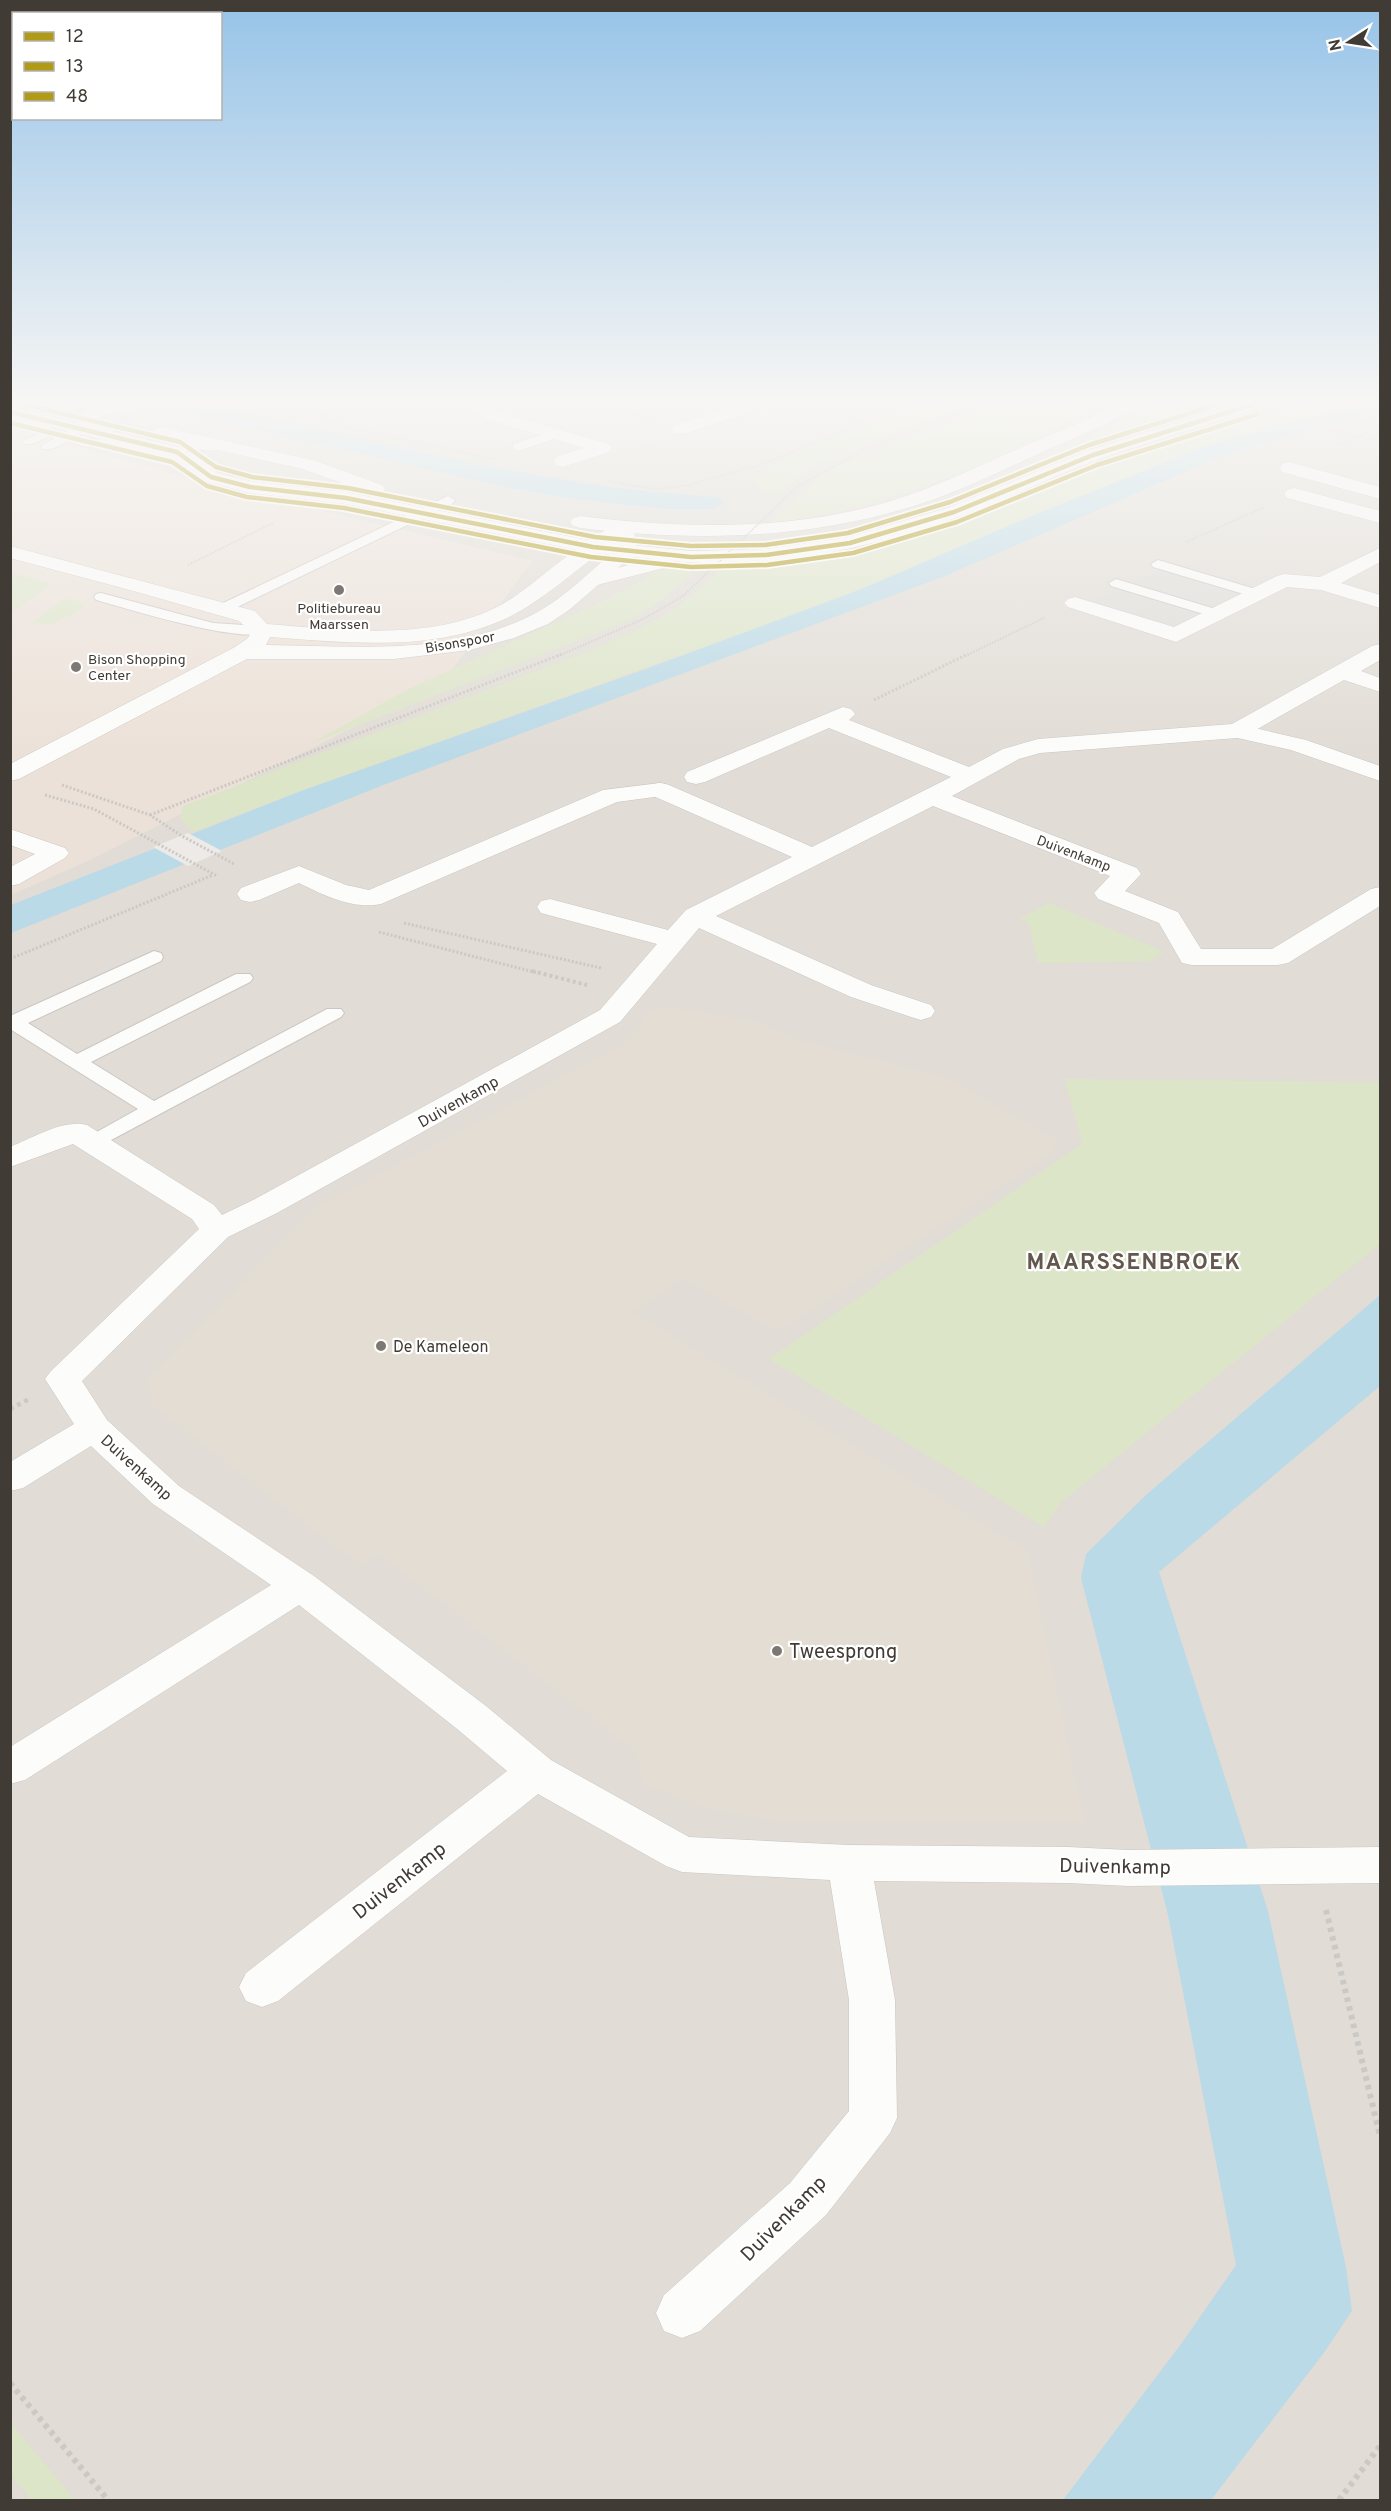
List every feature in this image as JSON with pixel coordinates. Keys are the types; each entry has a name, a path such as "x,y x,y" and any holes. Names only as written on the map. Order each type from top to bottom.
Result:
{"street":[{"path":"463,521 593,547 691,557 766,555 850,543 923,521"},
{"path":"581,521 624,528 729,532 803,526 826,521"},
{"path":"624,528 626,552"},
{"name":"Bisonspoor","path":"14,772 243,652 258,641 261,630 384,636 445,630 486,620 513,607 593,547 624,528"},
{"path":"10,552 224,608 247,616 261,630"},
{"name":"Bisonspoor","path":"243,652 408,650 465,644 511,632 542,618 626,552"},
{"path":"1323,584 1380,554"},
{"path":"593,580 691,557"},
{"path":"1075,603 1176,635 1284,580 1323,584 1380,602"},
{"name":"Duivenkamp","path":"1237,731 1380,651"},
{"path":"1343,672 1380,685"},
{"path":"696,777 836,717 970,776"},
{"name":"Duivenkamp","path":"1380,774 1298,745 1237,731 1038,746 1011,754 812,857 684,928 610,1016 266,1206 216,1230 63,1379 94,1428 166,1495 300,1586 471,1717 536,1772 682,1854 849,1863 1068,1865 1128,1868 1380,1865"},
{"path":"250,894 299,874 339,892 372,898 612,795 660,790 812,857"},
{"name":"Duivenkamp","path":"932,796 1128,874 1107,893 1169,918 1192,957 1278,957 1380,895"},
{"path":"10,836 56,853 10,878"},
{"path":"550,908 684,928 921,1011"},
{"path":"10,1158 76,1132 203,1212 216,1230"},
{"name":"Duivenkamp","path":"10,1479 94,1428"},
{"path":"10,1768 300,1586"},
{"name":"Duivenkamp","path":"262,1988 536,1772"},
{"name":"Duivenkamp","path":"682,2313 808,2199 873,2118 872,2000 849,1863"}],"lane":[{"path":"224,608 403,521"},
{"path":"1158,564 1257,594"},
{"path":"1116,583 1217,614"},
{"path":"137,586 101,597 212,627 261,630"},
{"path":"152,1109 13,1022 154,957"},
{"path":"76,1062 243,978"},
{"path":"93,1142 334,1014"}],"path":[{"path":"137,586 273,521"},
{"path":"150,815 590,644 641,620 683,596 761,521"},
{"path":"14,772 150,815 236,866 229,869"},
{"path":"37,793 94,809 250,894"},
{"path":"10,959 221,872"},
{"path":"400,922 570,962 635,988"},
{"path":"372,930 574,981 635,988"},
{"path":"1300,1867 1380,2136"},
{"path":"10,2383 108,2500"},
{"path":"1339,2500 1380,2446"}],"shaded area":[{"path":"10,521 366,521 532,561 443,682 92,859 11,895"},
{"path":"11,521 1380,521 1380,2500 11,2500"},
{"path":"1167,566 1247,591 1173,628 1092,602"},
{"path":"671,1007 754,1021 805,1042 947,1078 1057,1140 1051,1153 777,1332 684,1278 632,1312 1027,1551 1084,1821 780,1821 714,1810 644,1784 634,1749 378,1553 361,1566 152,1405 148,1379 317,1207 619,1047 637,1030 650,1011"}],"green space":[{"path":"1020,521 859,590 192,832 181,819 183,806 584,653 627,634 677,607 726,564 766,563 844,553 956,522"},
{"path":"700,564 662,600 630,620 310,744 408,689 595,605 646,579 650,571"},
{"path":"11,573 48,583 49,586 11,613"},
{"path":"76,600 85,607 51,625 33,622 60,601"},
{"path":"1049,903 1165,952 1150,961 1038,963 1028,922 1019,919"},
{"path":"1065,1079 1380,1082 1380,1244 1060,1503 1044,1527 769,1359 1082,1144"},
{"path":"10,2422 75,2500 31,2500 11,2475"}],"water":[{"path":"1020,521 1072,521 945,576 386,784 11,933 11,905 301,791 651,667 859,590"},
{"path":"1380,1295 1380,1386 1159,1572 1268,1911 1346,2267 1352,2311 1323,2354 1211,2500 1063,2500 1184,2340 1236,2265 1168,1915 1081,1578 1086,1554 1147,1494"}],"pier":[{"path":"188,833 222,851 188,866 153,847"}],"transit line":[{"name":"13","path":"410,521 591,557 691,567 767,565 853,553 959,521"},
{"name":"12","path":"463,521 593,547 691,557 766,555 850,543 923,521"},
{"name":"48","path":"515,521 595,537 691,546 765,545 848,533 887,521"}],"place":[{"name":"Politiebureau Maarssen","path":"339,590"},
{"name":"Bison Shopping Center","path":"76,667"},
{"name":"De Kameleon","path":"381,1346"},
{"name":"Tweesprong","path":"777,1651"}],"district":[{"name":"MAARSSENBROEK","path":"1134,1261"}]}
